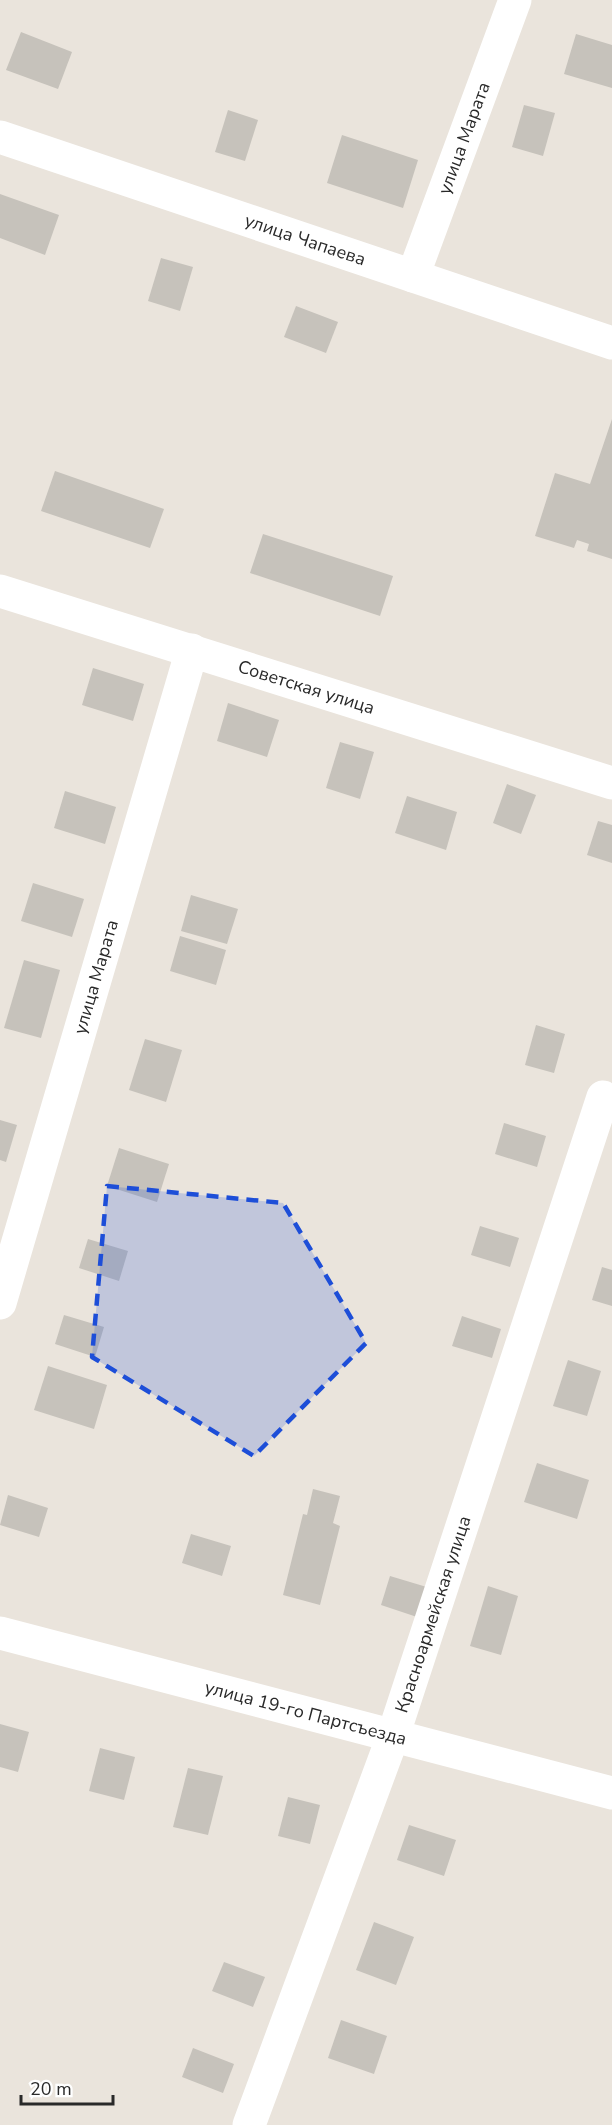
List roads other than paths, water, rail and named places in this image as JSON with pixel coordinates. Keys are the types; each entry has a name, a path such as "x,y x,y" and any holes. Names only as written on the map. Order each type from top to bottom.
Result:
{"street":[{"name":"улица Марата","path":"413,276 515,0"},
{"name":"улица Чапаева","path":"0,137 612,343"},
{"name":"Советская улица","path":"0,591 612,783"},
{"name":"улица Марата","path":"0,1303 192,650"},
{"name":"Красноармейская улица","path":"249,2125 393,1736 603,1097"},
{"name":"улица 19-го Партсъезда","path":"0,1633 612,1793"}]}
